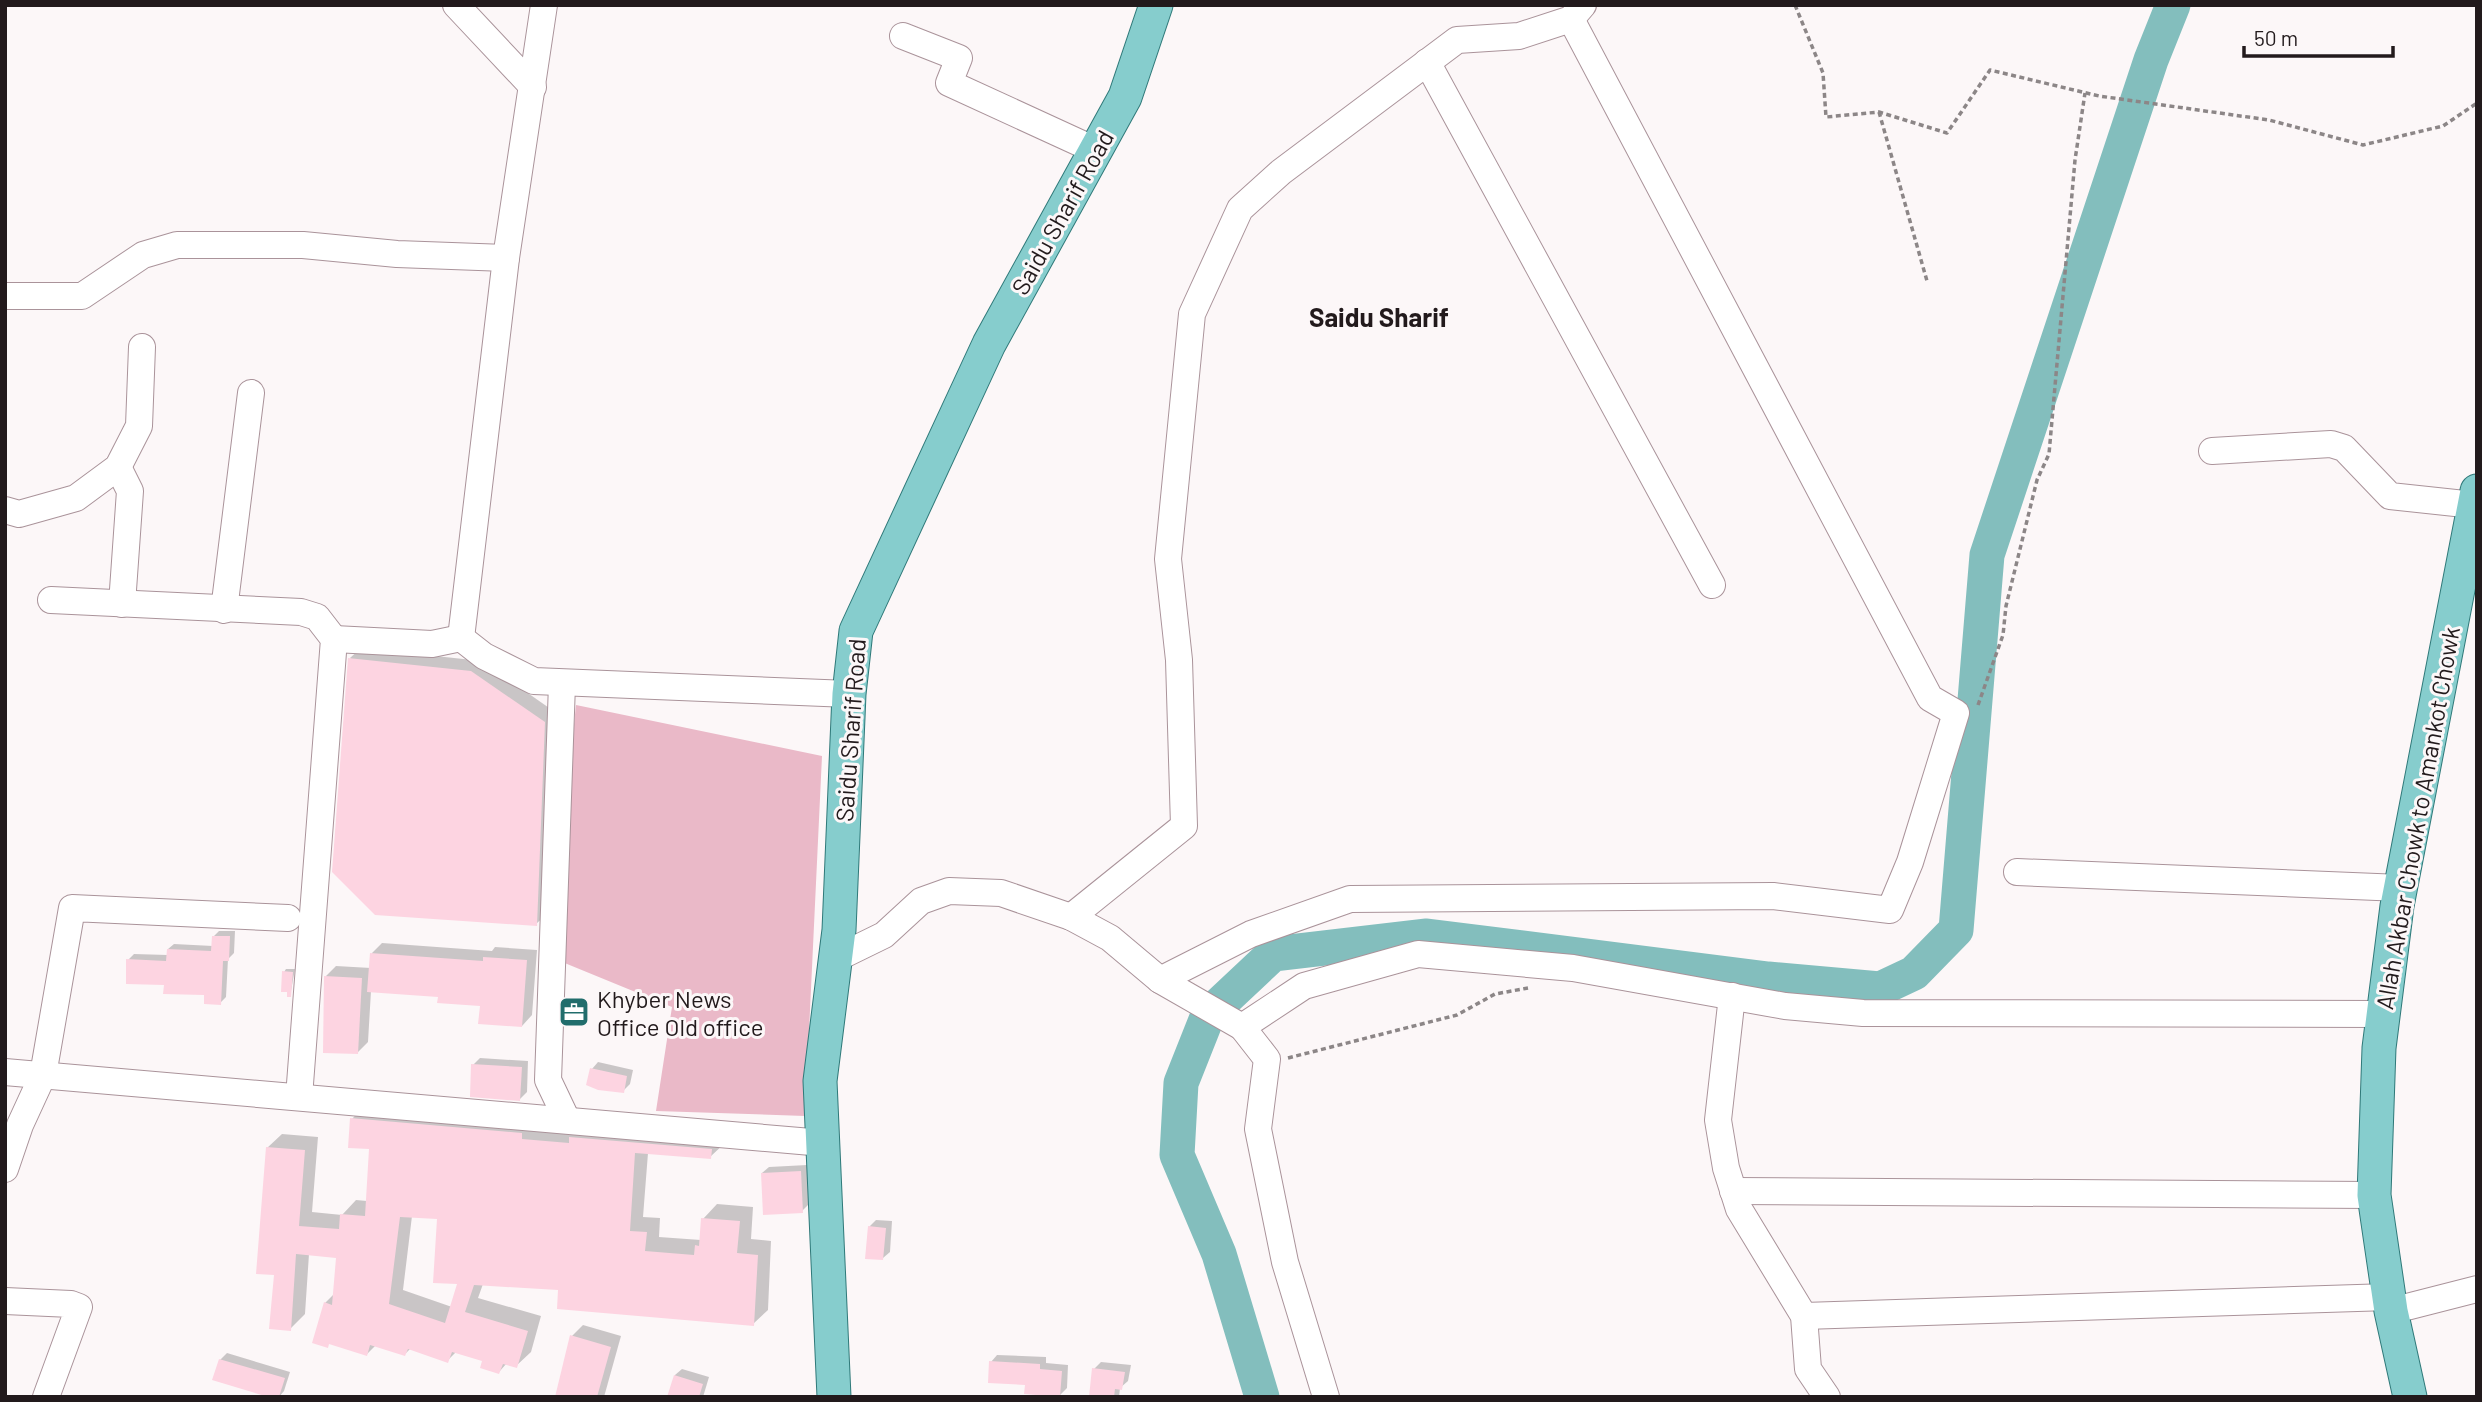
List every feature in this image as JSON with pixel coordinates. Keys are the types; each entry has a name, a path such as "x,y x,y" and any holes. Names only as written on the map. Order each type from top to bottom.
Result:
{"main road":[{"name":"Saidu Sharif Road","path":"834,1397 820,1081 835,958 849,694 856,631 989,344 1125,97 1156,5"},
{"name":"Allah Akbar Chowk to Amankot Chowk","path":"2410,1397 2390,1304 2374,1195 2379,1048 2401,888 2475,498"}],"street":[{"path":"457,5 533,88"},
{"path":"461,638 506,258 544,5"},
{"path":"1070,917 1184,826 1179,660 1168,559 1192,314 1240,209 1281,172 1457,40 1519,36 1577,12 1930,698 1956,713 1910,862 1890,910 1773,897 1350,899 1251,934 1161,980"},
{"path":"903,36 958,58 949,83 1095,150"},
{"path":"1427,62 1712,585"},
{"path":"5,296 82,296 143,255 177,245 303,245 397,254 506,258"},
{"path":"5,510 19,514 76,498 118,467 139,426 142,347"},
{"path":"224,610 251,393"},
{"path":"2212,451 2331,443 2344,448 2390,496 2475,498"},
{"path":"118,467 130,491 122,604"},
{"path":"51,600 301,612 317,617 334,639 299,1097"},
{"path":"334,639 432,644 461,638 510,672 534,681 562,684 849,694"},
{"path":"562,684 548,1080 567,1120"},
{"path":"2017,872 2401,888"},
{"path":"835,958 884,935 921,901 949,891 1001,893 1070,917 1110,938 1161,980 1241,1027 1267,1059 1258,1129 1286,1262 1326,1397"},
{"path":"5,1169 20,1125 43,1075 72,908 288,918"},
{"path":"1241,1027 1304,986 1418,954 1573,968 1785,1006 1863,1013 2383,1014"},
{"path":"1732,996 1718,1120 1733,1191 1739,1209 1804,1316 1808,1369 1827,1397"},
{"path":"5,1072 823,1143"},
{"path":"1733,1191 2374,1195"},
{"path":"1804,1316 2390,1304 2477,1289"},
{"path":"5,1301 71,1304 79,1307 46,1397"}],"path":[{"path":"1795,5 1823,73 1826,117 1879,112 1947,133 1990,70 2099,96 2203,113 2269,120 2363,145 2443,127 2477,103"},
{"path":"1955,723 1971,725 2003,635 2006,606 2037,480 2049,454 2075,160 2085,93"},
{"path":"1879,112 1927,281"},
{"path":"1267,1059 1284,1059 1396,1032 1457,1015 1495,994 1533,987"}],"shaded area":[{"path":"576,705 822,756 805,1116 656,1111 672,1007 550,957"}],"building":[{"path":"348,658 471,671 545,722 537,926 375,915 332,872"},
{"path":"212,936 230,936 229,961 223,961 221,1005 204,1004 204,995 163,994 164,985 126,984 126,959 166,961 167,949 211,951"},
{"path":"370,953 483,961 483,957 527,960 522,1027 478,1024 480,1006 437,1003 438,997 367,992"},
{"path":"282,971 293,972 291,997 287,997 287,992 281,992"},
{"path":"324,976 362,978 358,1054 323,1053"},
{"path":"471,1064 522,1067 520,1101 470,1097"},
{"path":"590,1068 627,1076 624,1093 598,1090 586,1085"},
{"path":"350,1118 522,1133 522,1139 569,1143 569,1137 712,1149 711,1159 635,1153 630,1231 647,1232 645,1251 694,1255 695,1245 699,1246 701,1218 740,1221 737,1253 758,1255 754,1326 557,1309 558,1290 474,1285 465,1312 528,1331 517,1368 503,1364 499,1374 480,1368 482,1361 452,1352 448,1363 408,1349 405,1356 370,1345 367,1356 329,1344 328,1348 312,1343 324,1302 332,1305 336,1258 296,1254 291,1331 269,1329 274,1275 256,1274 266,1147 305,1150 299,1226 339,1229 340,1214 365,1216 369,1149 348,1148","holes":["400,1217 437,1219 433,1283 457,1284 445,1323 389,1304"]},
{"path":"801,1171 803,1213 763,1215 761,1173"},
{"path":"868,1226 886,1228 883,1260 865,1259"},
{"path":"570,1335 611,1347 597,1397 555,1397"},
{"path":"219,1359 285,1378 279,1397 268,1397 212,1380"},
{"path":"989,1361 1040,1364 1040,1369 1062,1371 1060,1397 1024,1394 1025,1385 988,1383"},
{"path":"1092,1368 1125,1372 1122,1390 1115,1389 1114,1397 1089,1397"},
{"path":"674,1375 703,1384 699,1397 667,1397"}],"waterway":[{"path":"1262,1397 1219,1254 1177,1155 1181,1083 1208,1015 1273,954 1427,936 1768,979 1880,989 1914,973 1956,930 1987,555 2151,60 2173,5"}],"place":[{"name":"Khyber News Office Old office","path":"574,1012"}],"district":[{"name":"Saidu Sharif","path":"1379,316"}]}
